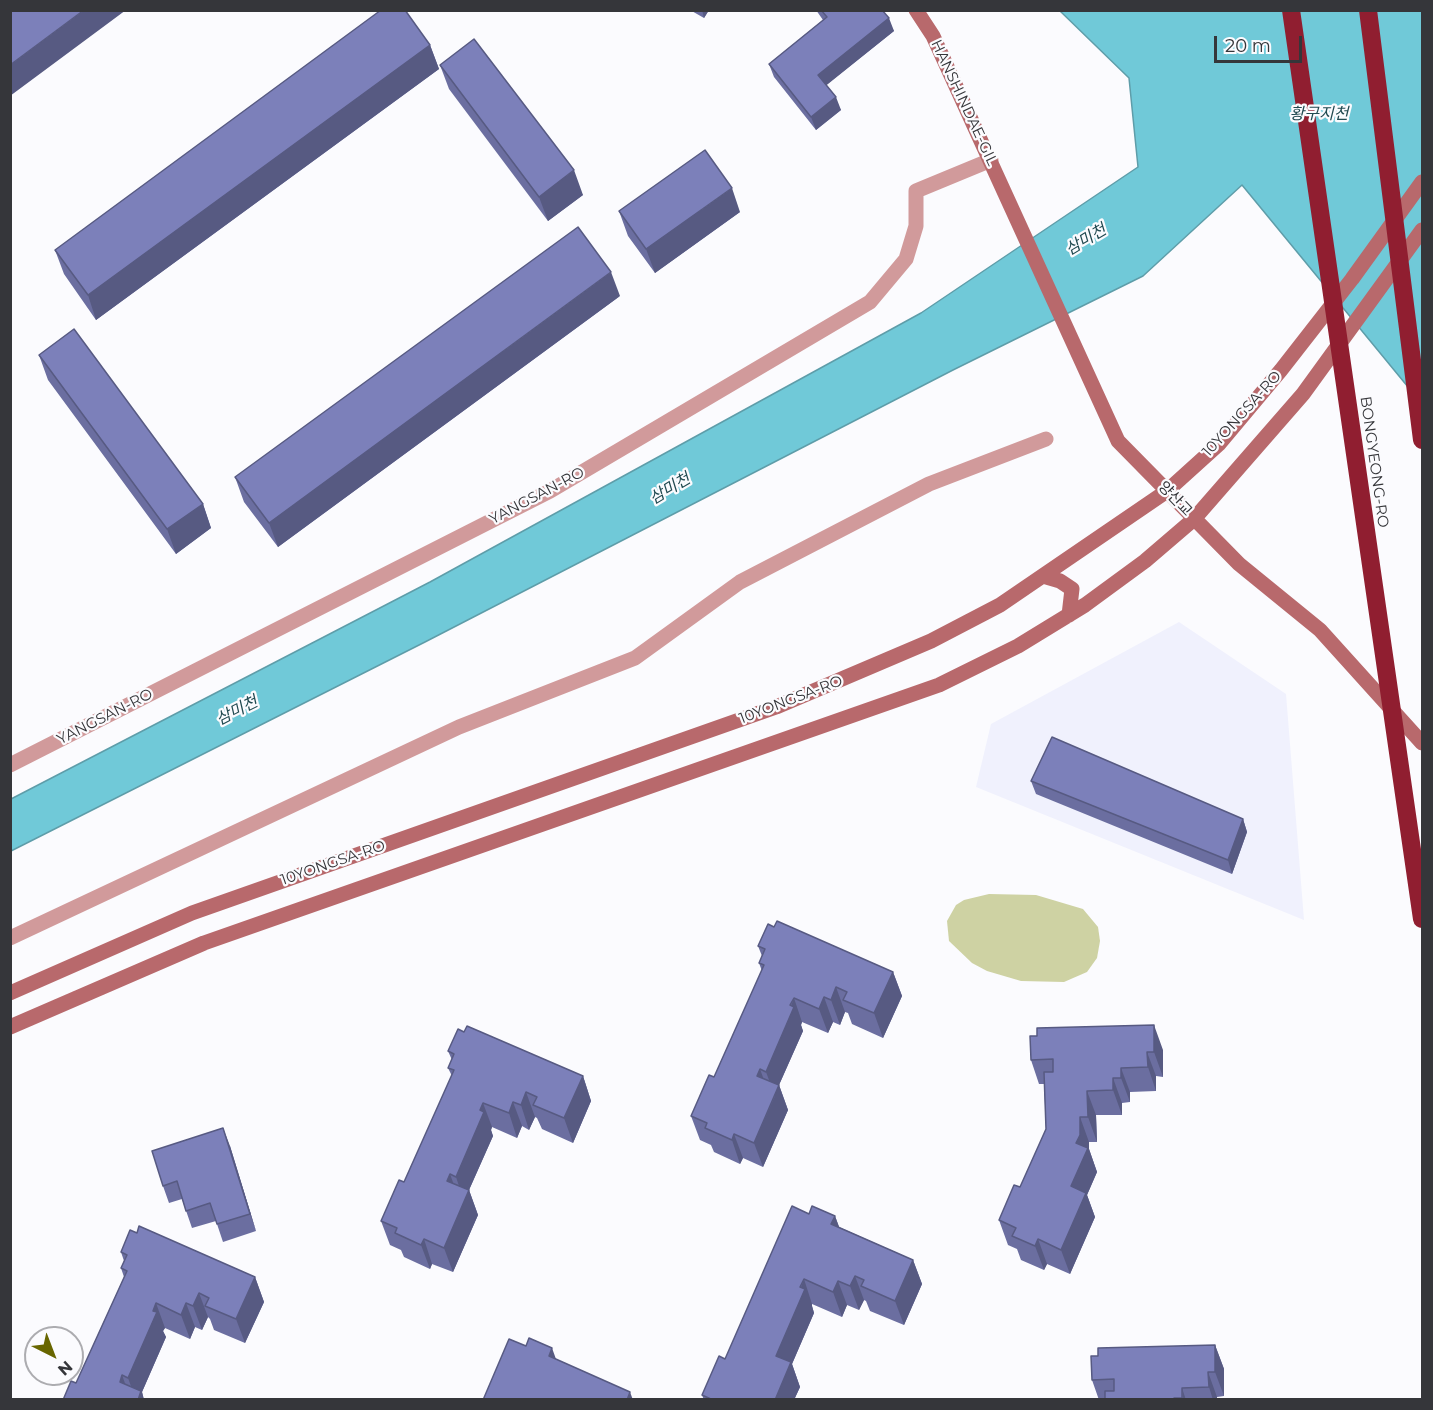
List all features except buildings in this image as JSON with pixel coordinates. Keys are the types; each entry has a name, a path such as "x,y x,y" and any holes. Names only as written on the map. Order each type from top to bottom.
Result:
{"highway":[{"name":"BONGYEONG-RO","path":"1291,10 1422,919"},
{"path":"1368,10 1422,440"}],"street":[{"name":"HANSHINDAE-GIL","path":"916,10 933,36 1008,198"},
{"name":"10YONGSA-RO","path":"10,993 192,913 776,707 931,641 1000,605 1167,491 1219,444 1352,279 1422,182"},
{"name":"양산교","path":"1008,198 1102,411 1118,441 1239,564 1320,630 1422,743"},
{"path":"10,1027 204,943 939,686 1018,645 1069,615 1145,561 1194,519 1303,394 1422,230"},
{"path":"1043,576 1060,580 1072,589 1069,615"}],"lane":[{"name":"YANGSAN-RO","path":"10,765 550,490 870,302 906,260 916,225 916,191 991,160"},
{"path":"10,938 459,727 635,658 740,582 929,484 1046,439"}],"shaded area":[{"path":"1179,622 1286,694 1304,920 976,787 991,724"}],"green space":[{"path":"989,894 1036,895 1083,909 1098,927 1100,941 1097,958 1087,972 1064,982 1021,981 987,971 972,963 949,941 947,921 956,905 964,900"}],"water":[{"path":"1060,11 1422,11 1422,404 1242,185 1143,276 953,370 425,642 11,851 11,799 430,582 921,313 1138,167 1129,78"}],"water label":[{"name":"황구지천","path":"1319,114"},
{"name":"삼미천","path":"1086,240"},
{"name":"삼미천","path":"670,489"},
{"name":"삼미천","path":"237,711"}]}
